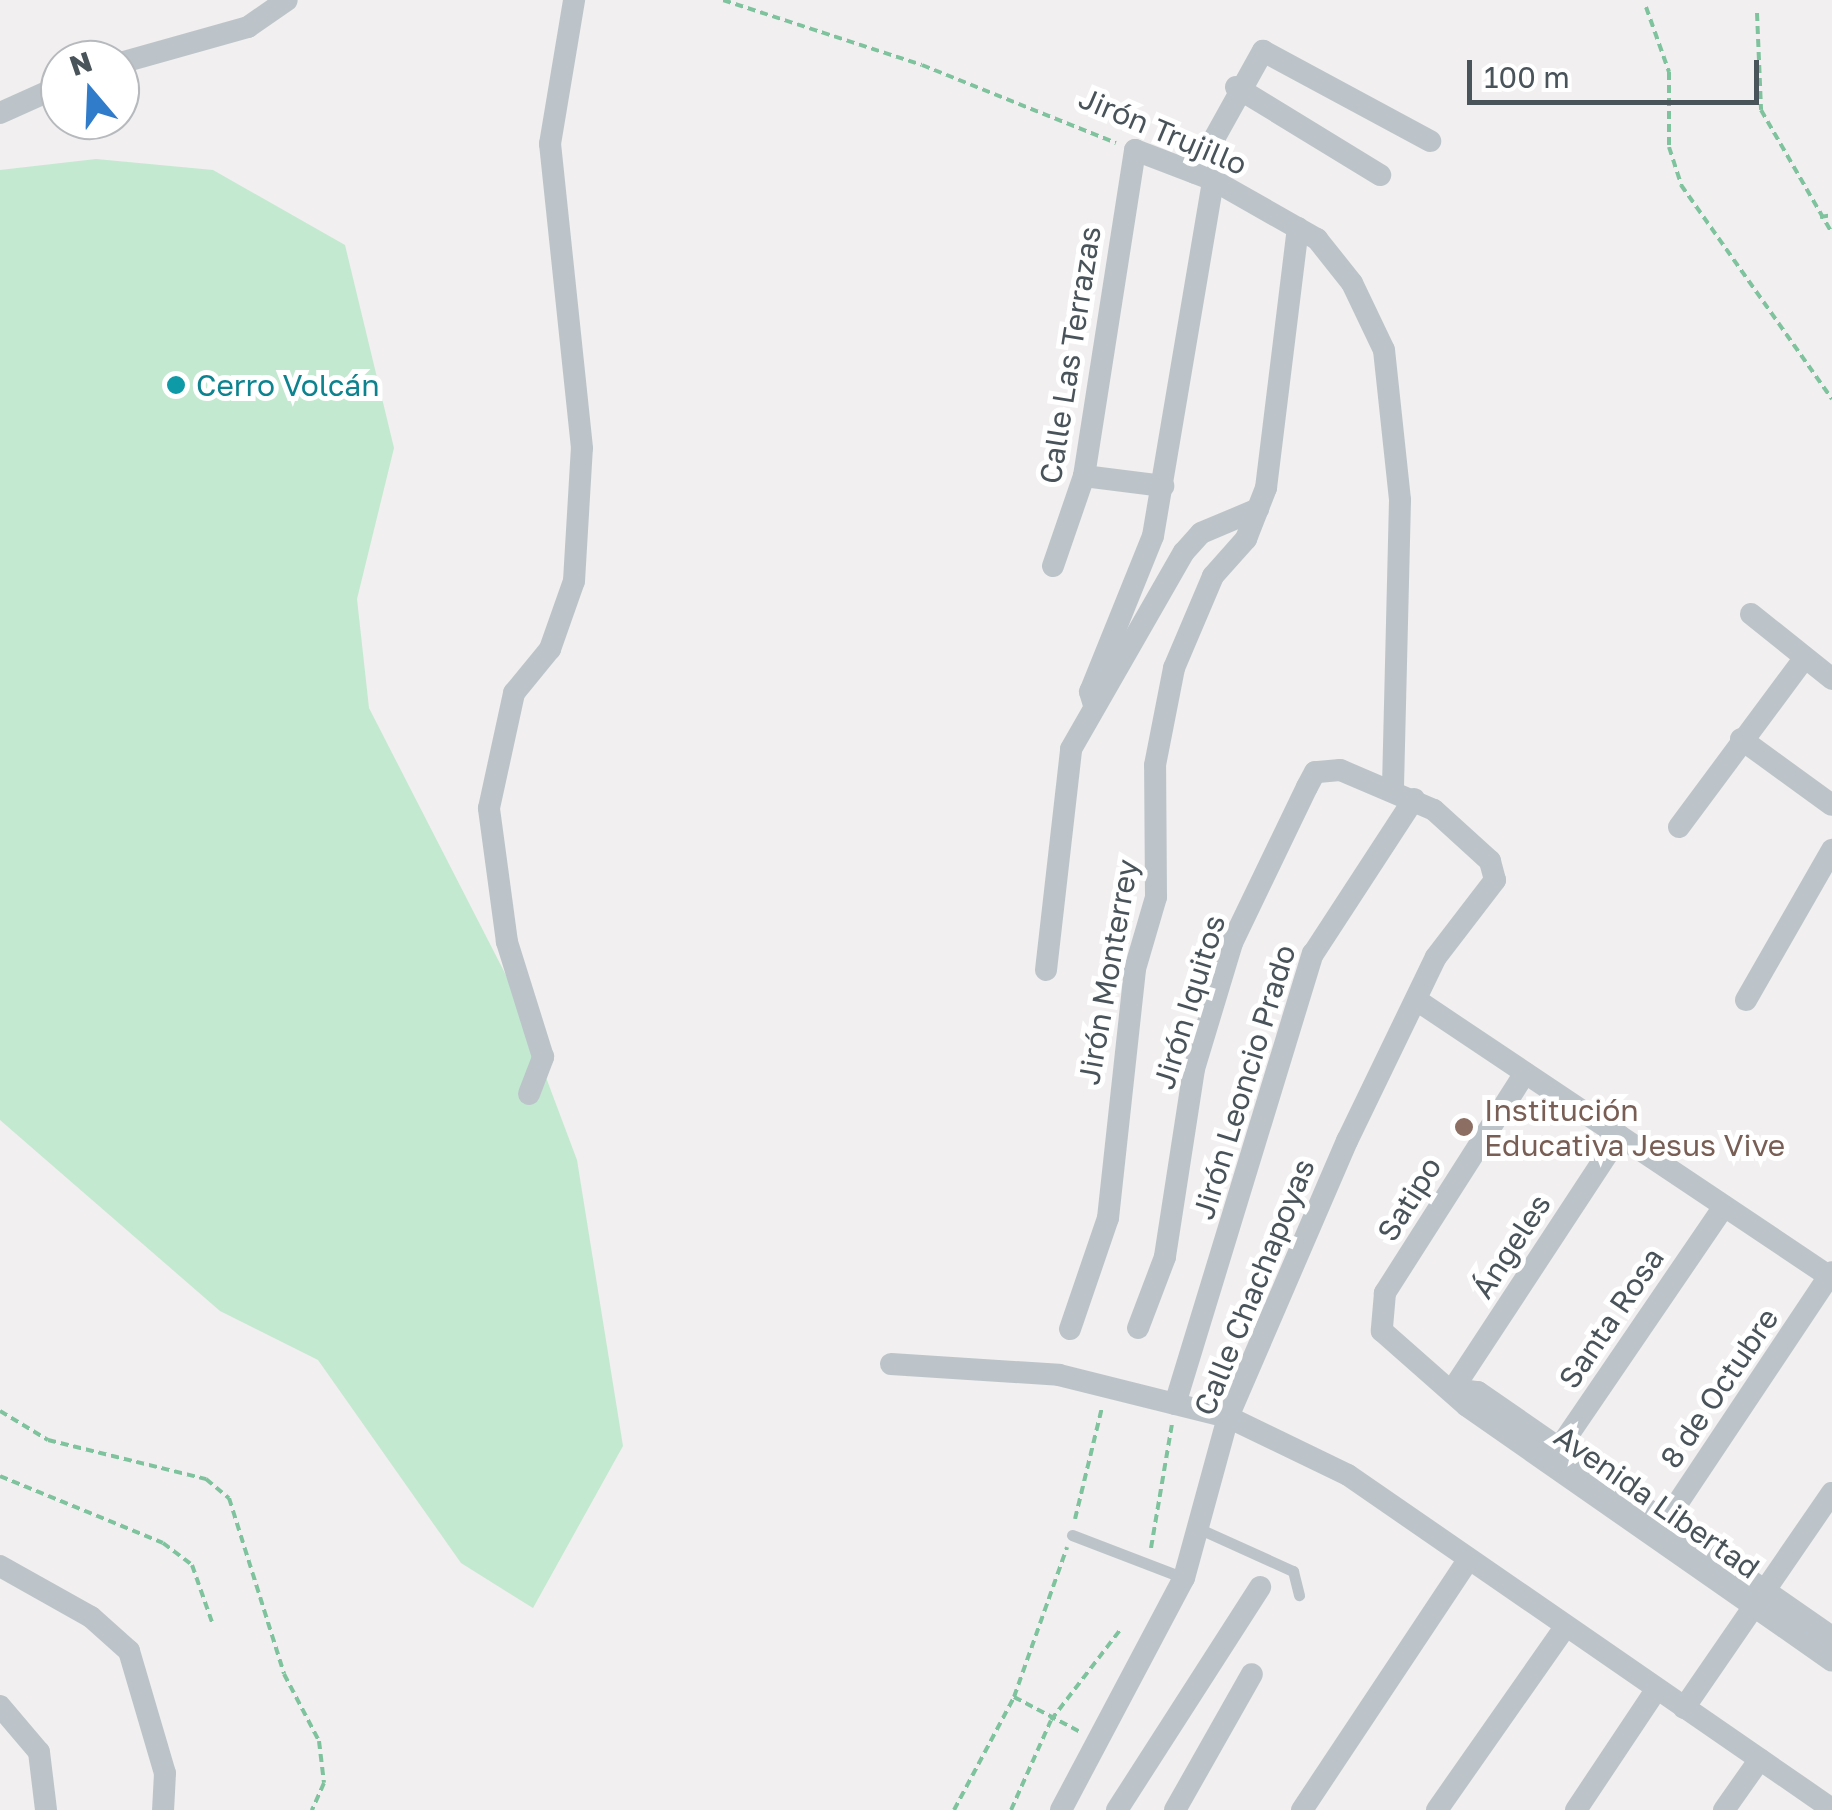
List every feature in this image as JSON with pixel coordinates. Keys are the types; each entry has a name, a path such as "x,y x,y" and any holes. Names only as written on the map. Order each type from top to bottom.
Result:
{"street":[{"path":"140,57 248,27 287,0"},
{"path":"529,1094 543,1057 507,942 489,808 514,693 550,650 574,581 582,448 550,144 574,0"},
{"path":"1094,705 1090,692 1153,536 1204,176 1236,86 1252,56 1278,52 1430,142"},
{"path":"1236,86 1380,175"},
{"path":"0,113 40,95"},
{"name":"Jirón Trujillo","path":"1135,150 1204,176 1298,228 1352,283 1395,397 1404,795"},
{"name":"Calle Las Terrazas","path":"1053,566 1084,476 1135,150"},
{"name":"Jirón Monterrey","path":"1070,1329 1108,1218 1133,987 1156,896 1155,765 1174,668 1212,576 1246,539 1258,509 1298,228"},
{"path":"1084,476 1163,486"},
{"path":"1046,970 1062,793 1094,705 1184,552 1201,534 1258,509"},
{"path":"1751,614 1803,660 1832,678"},
{"path":"1680,827 1741,739 1803,660"},
{"path":"1741,739 1832,806"},
{"name":"Jirón Iquitos","path":"1138,1328 1165,1258 1194,1069 1232,943 1325,768 1404,795"},
{"name":"Calle Chachapoyas","path":"1061,1810 1098,1739 1152,1653 1202,1530 1228,1417 1418,1001 1495,871 1404,795"},
{"name":"Jirón Leoncio Prado","path":"1175,1404 1313,954 1404,795"},
{"path":"1746,1000 1832,850"},
{"path":"1418,1001 1830,1274"},
{"name":"Satipo","path":"1378,1308 1525,1072"},
{"name":"Ángeles","path":"1453,1389 1619,1136"},
{"name":"Santa Rosa","path":"1554,1456 1724,1206"},
{"name":"8 de Octubre","path":"1661,1529 1830,1274"},
{"name":"Avenida Libertad","path":"1378,1308 1394,1345 1453,1389 1478,1392 1554,1456 1760,1598 1832,1661"},
{"path":"891,1364 1108,1382 1228,1417 1348,1474 1832,1809"},
{"path":"1684,1708 1832,1493"},
{"path":"1302,1810 1468,1560"},
{"path":"0,1566 91,1617 129,1651 164,1772 163,1810"},
{"path":"1117,1810 1260,1588"},
{"name":"Avenida Libertad","path":"1760,1598 1832,1637"},
{"path":"1437,1810 1565,1627"},
{"path":"1176,1810 1252,1674"},
{"path":"1576,1810 1656,1690"},
{"path":"0,1706 39,1752 46,1810"},
{"path":"1724,1810 1760,1759"}],"lane":[{"path":"1202,1530 1293,1571 1299,1595"},
{"path":"1072,1535 1148,1570 1184,1578"}],"path":[{"name":"Jirón Trujillo","path":"723,0 922,65 1135,150"},
{"path":"1646,6 1669,72 1669,147 1681,185 1832,399"},
{"path":"1757,13 1762,110 1832,233"},
{"path":"1820,217 1832,214"},
{"path":"954,1810 1014,1697 1072,1535 1108,1382"},
{"path":"1148,1570 1175,1404"},
{"path":"0,1411 48,1440 206,1479 229,1498 284,1674 319,1741 324,1784 312,1810"},
{"path":"0,1476 163,1542 192,1565 213,1625"},
{"path":"1011,1810 1051,1720 1120,1630"}],"green space":[{"path":"96,159 213,170 345,245 394,448 357,599 369,708 512,987 577,1160 623,1446 533,1608 461,1563 318,1360 220,1311 0,1120 0,170"}],"place":[{"name":"Cerro Volcán","path":"176,385"},
{"name":"Institución Educativa Jesus Vive","path":"1464,1127"}]}
